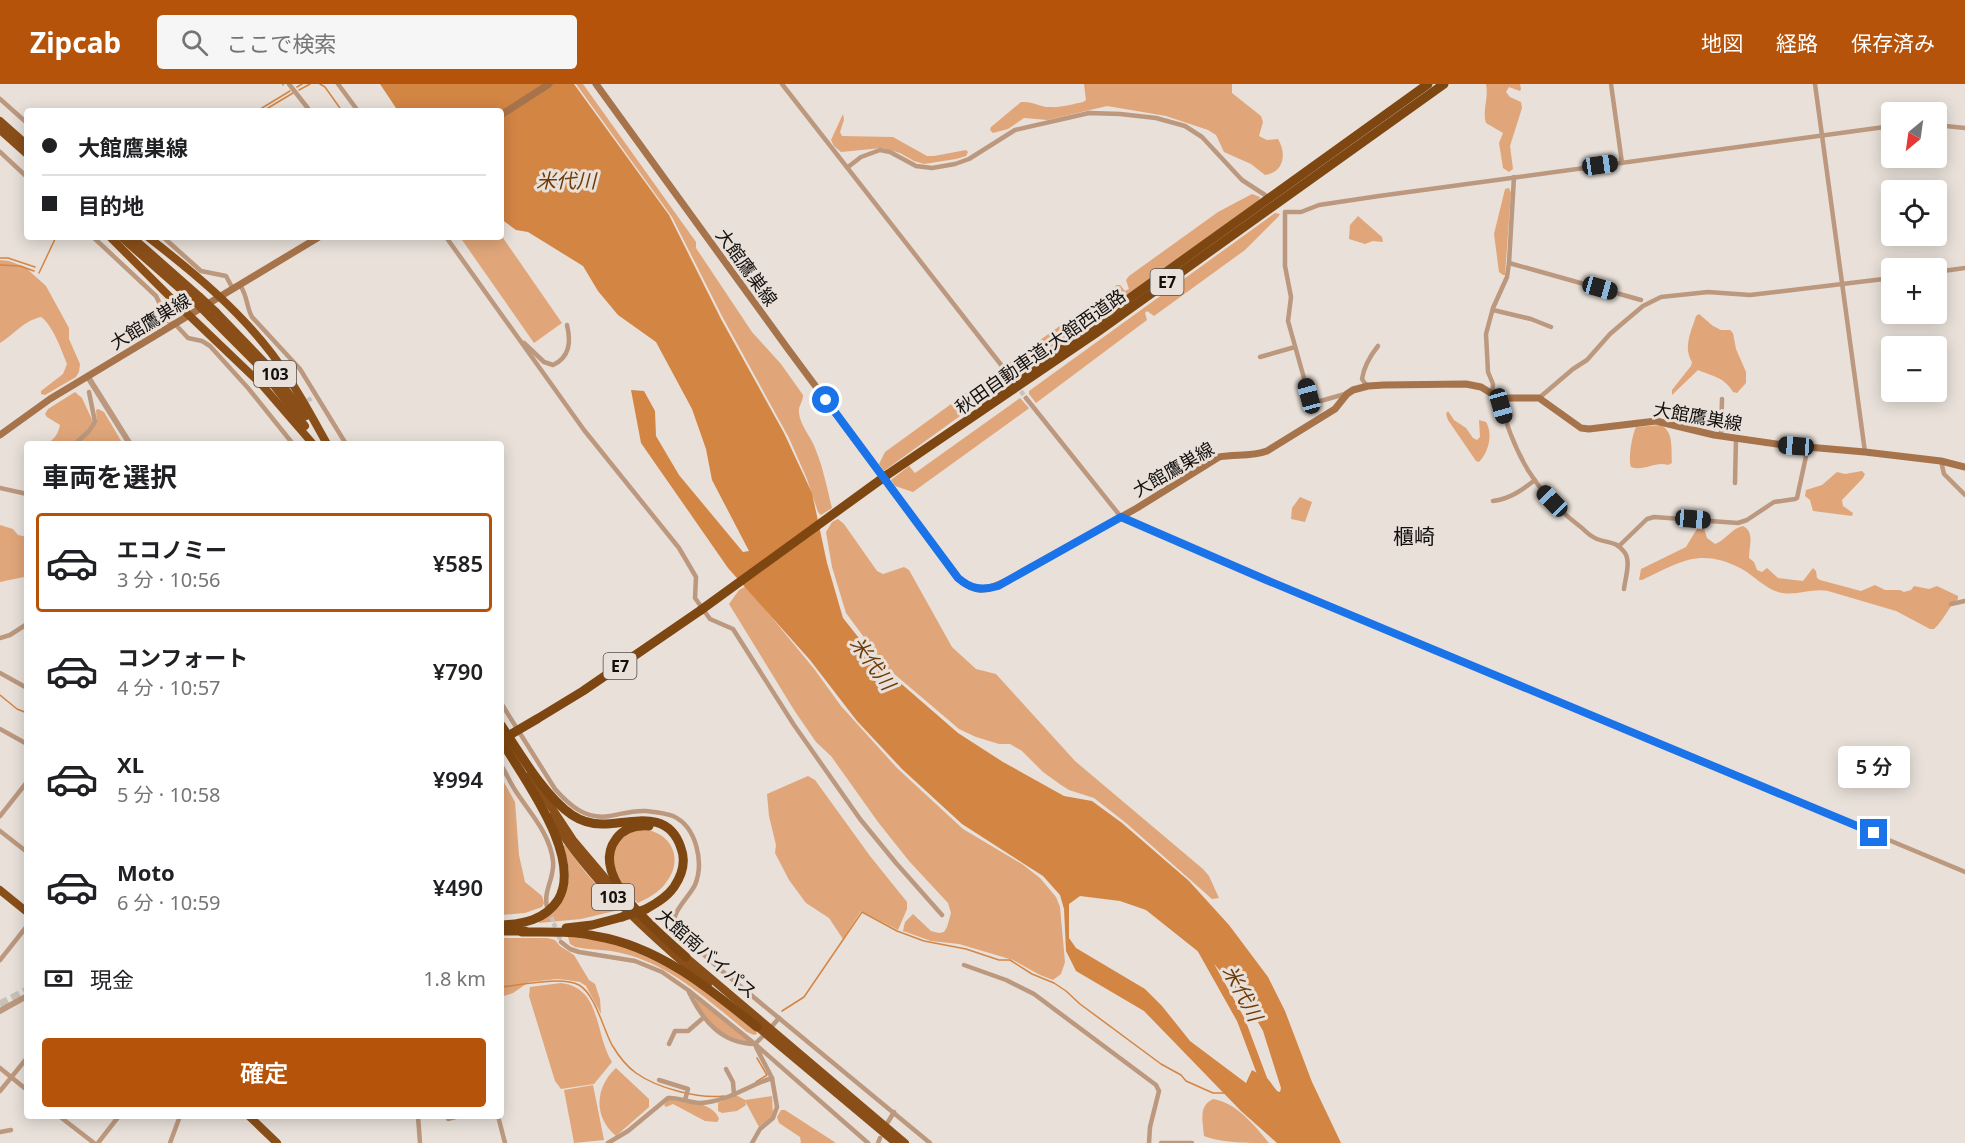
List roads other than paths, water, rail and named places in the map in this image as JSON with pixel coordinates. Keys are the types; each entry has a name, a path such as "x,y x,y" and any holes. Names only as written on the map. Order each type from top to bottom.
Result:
{"highway":[{"name":"秋田自動車道;大館西道路","path":"504,737 583,691 701,610 963,417 1428,84"},
{"name":"秋田自動車道;大館西道路","path":"887,475 1096,333 1444,84"},
{"path":"0,121 24,142"},
{"path":"0,129 24,152"},
{"path":"113,240 262,385 312,441"},
{"name":"103","path":"125,240 197,300"},
{"name":"103","path":"135,240 273,373 324,441"},
{"path":"152,240 220,296 247,324 303,400 324,441"},
{"name":"103","path":"213,315 259,366 288,403 313,441"},
{"path":"504,730 551,795 571,815 585,822 600,824 634,820 651,821 664,826 676,837 683,856 680,876 669,893 644,907 576,927 522,932"},
{"name":"大館南バイパス","path":"504,731 555,814 592,863 634,910 905,1143"},
{"path":"504,744 552,828 563,856 565,878 556,902 541,916 528,922 504,926"},
{"name":"大館南バイパス","path":"504,744 557,828 603,886 648,932 896,1143"},
{"path":"644,907 669,886 676,874 678,859 675,846 668,835 656,828 644,825 626,830 616,838 609,855 611,874 632,905 686,957"},
{"path":"0,890 24,909"},
{"path":"504,927 563,925 621,915"},
{"path":"504,928 522,932 596,936 644,949 690,976 757,1027"},
{"path":"252,1119 277,1143"}],"main road":[{"path":"504,113 549,84"},
{"name":"大館鷹巣線","path":"596,84 858,444 958,578 968,587 987,590 998,586 1121,517 1219,457 1257,455 1267,451 1335,410 1347,394 1367,386 1466,384 1480,387 1499,398"},
{"name":"大館鷹巣線","path":"0,435 34,409 314,240"},
{"path":"1499,398 1539,398"},
{"name":"大館鷹巣線","path":"1539,398 1581,428 1656,421 1721,436 1941,461 1965,467"}],"street":[{"path":"289,84 308,108"},
{"path":"338,84 356,108"},
{"path":"782,84 1009,375"},
{"path":"1611,84 1622,163"},
{"path":"1815,84 1865,452"},
{"path":"0,99 24,120"},
{"path":"848,167 868,153 880,150 890,152 916,166 932,168 955,164 969,159 1015,130 1089,113 1120,114 1156,118 1185,126 1202,137 1230,168 1264,195"},
{"path":"1947,126 1965,128"},
{"path":"1347,394 1317,402 1309,396 1288,321 1291,297 1285,266 1285,212 1301,212 1319,205 1514,177 1881,127"},
{"path":"0,152 24,174"},
{"path":"1491,393 1493,384 1488,372 1486,334 1493,309 1507,277 1514,177"},
{"path":"96,240 156,296 163,319 175,324 184,336 210,346 233,370 291,441"},
{"path":"166,240 201,271 226,276 247,296 248,310 252,317 300,369 344,441"},
{"path":"448,240 584,430 679,548 696,577 695,598 710,619 733,629 794,726 860,819 942,915"},
{"path":"1509,263 1641,300"},
{"path":"1947,270 1965,268"},
{"path":"1539,398 1587,360 1610,334 1643,306 1660,297 1707,292 1750,296 1881,279"},
{"path":"1493,309 1551,327"},
{"path":"519,340 544,362 553,365 564,357 569,347 567,326"},
{"path":"1367,386 1362,379 1363,373 1378,346"},
{"path":"1260,357 1295,347"},
{"path":"88,377 128,441"},
{"path":"78,441 95,422 89,392"},
{"path":"312,398 318,395"},
{"path":"1026,398 1121,517 1275,584 1965,872"},
{"path":"1499,398 1516,449 1543,491 1581,527 1598,539 1615,543 1626,555 1628,563 1624,589"},
{"path":"1721,436 1722,399"},
{"path":"275,420 282,416"},
{"path":"1735,483 1736,438"},
{"path":"1619,546 1647,519 1654,517 1738,523 1747,520 1774,502 1797,498 1808,447"},
{"path":"1941,461 1944,474 1965,495"},
{"path":"1493,501 1516,494 1535,480"},
{"path":"0,488 24,493"},
{"path":"1951,604 1965,601"},
{"path":"0,638 10,635 24,626"},
{"path":"0,673 24,687"},
{"path":"504,708 555,789 579,811 597,817 646,811 672,815 686,827 697,847 699,869 696,882 675,917 675,925 680,933 930,1143"},
{"path":"0,729 24,742"},
{"path":"504,770 515,790 536,818 549,844 554,870 545,897 547,907"},
{"path":"0,816 24,786"},
{"path":"0,831 24,850"},
{"path":"0,960 24,930"},
{"path":"561,942 570,950 635,961 662,972 755,1044 868,1143"},
{"path":"964,965 1006,980 1034,994 1156,1085 1159,1090 1150,1127 1149,1143"},
{"path":"688,990 703,1018 714,1030 725,1037 747,1044 755,1044 762,1037"},
{"path":"0,1011 24,998"},
{"path":"669,1044 675,1031 688,1031 703,1018"},
{"path":"773,1025 780,1018"},
{"path":"752,1143 760,1129 774,1118 777,1107 772,1078 755,1044"},
{"path":"0,1091 24,1062"},
{"path":"0,1068 24,1088"},
{"path":"726,1069 733,1082 733,1093"},
{"path":"608,1143 628,1131 668,1098 686,1096 699,1103 772,1078"},
{"path":"659,1080 688,1089 686,1096"},
{"path":"888,1122 894,1112"},
{"path":"63,1119 96,1143 116,1119"},
{"path":"170,1143 179,1119"},
{"path":"418,1119 420,1143"},
{"path":"499,1119 506,1143"},
{"path":"0,1132 11,1130"},
{"path":"82,1143 87,1137"},
{"path":"1161,1143 1192,1143"}],"water":[{"name":"米代川","path":"380,84 574,84 669,215 721,319 784,433 812,493 827,563 843,618 882,667 958,733 1003,762 1064,796 1092,801 1122,823 1189,881 1229,925 1268,977 1285,1011 1312,1082 1341,1143 1277,1143 1241,1111 1144,1011 1076,971 1066,951 1064,909 1060,895 1043,876 962,824 902,769 857,721 810,660 728,568 641,443 631,390 644,391 655,411 656,436 679,475 743,552 749,551 712,480 706,449 692,409 656,342 618,315 598,291 583,266 528,232 516,230 504,221 504,108 396,108","holes":["1080,896 1120,901 1146,910 1215,965 1246,1001 1263,1031 1281,1088 1280,1092 1268,1079 1252,1070 1246,1083 1190,1041 1145,989 1076,948 1069,938 1069,904"]}],"waterway":[{"path":"297,87 302,84"},
{"path":"299,90 310,84"},
{"path":"320,84 325,87 340,108"},
{"path":"262,108 290,91"},
{"path":"268,108 293,93"},
{"path":"39,273 55,240"},
{"path":"0,258 8,258 35,267"},
{"path":"0,265 20,266 34,271"},
{"path":"0,695 24,712"},
{"path":"782,1011 804,997 862,912 897,931 924,941 966,949 999,960 1010,960 1066,991 1080,1004 1161,1064 1181,1075 1186,1081 1213,1093 1224,1093"},
{"name":"米代川","path":"1200,947 1241,1020 1265,1084"},
{"path":"504,987 552,981 572,982 579,985 585,989 594,1003 614,1049 636,1073 678,1091 702,1096 724,1096"},
{"path":"756,1082 767,1075 757,1058"}],"tunnel":[{"path":"1017,386 1026,398"},
{"path":"302,404 312,398"},
{"path":"549,911 561,942"},
{"path":"0,1005 24,993"}],"district":[{"name":"櫃崎","path":"1414,536"}]}
